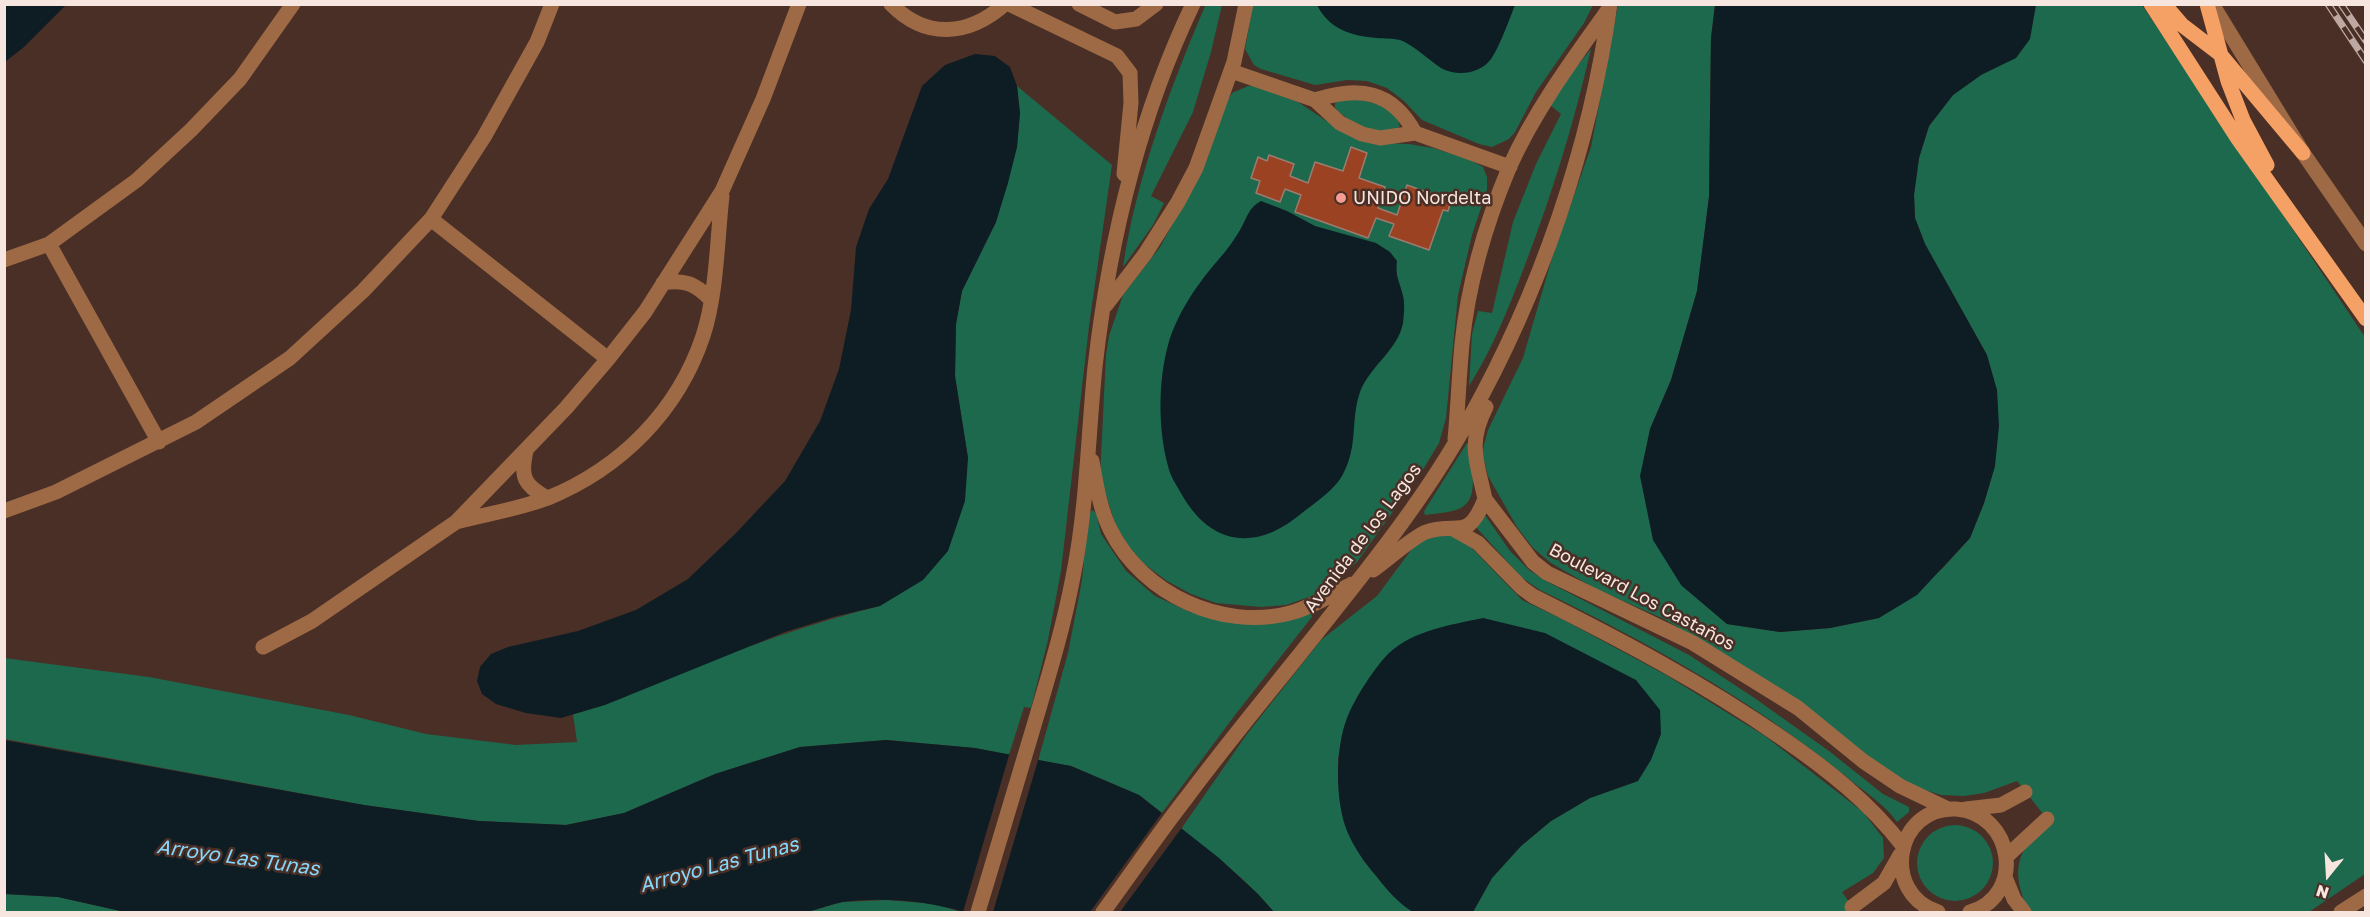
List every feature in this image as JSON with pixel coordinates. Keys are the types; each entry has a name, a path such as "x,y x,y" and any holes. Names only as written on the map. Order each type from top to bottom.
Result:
{"main road":[{"path":"2151,4 2238,139 2366,319"},
{"path":"2164,4 2187,30 2220,54 2303,153"},
{"path":"2207,4 2220,54 2242,120 2294,215"}],"street":[{"path":"4,260 49,244 137,180 192,130 240,79 293,4"},
{"path":"4,511 56,492 196,422 290,358 363,291 431,219 484,137 537,42 552,4"},
{"path":"262,647 312,621 456,522 526,451 608,359 645,312 722,191 763,99 798,4"},
{"path":"891,4 903,16 926,27 949,29 971,27 989,19 1007,4 1117,56 1130,74 1131,103 1120,222"},
{"path":"1079,4 1115,22 1136,19 1156,4"},
{"path":"978,912 1060,637 1074,575 1103,308 1131,175 1166,64 1193,4"},
{"path":"1103,308 1145,254 1178,202 1196,168 1231,71 1246,4"},
{"path":"2212,4 2303,153 2366,244"},
{"path":"1455,442 1462,342 1475,273 1510,167 1545,102 1609,6"},
{"name":"Avenida de los Lagos","path":"1103,912 1186,797 1399,528 1455,442 1501,357 1528,298 1550,241 1593,96 1609,6"},
{"path":"1231,71 1315,100 1340,123 1362,134 1380,138 1415,132 1510,167"},
{"path":"1315,100 1350,91 1374,96 1393,103 1407,117 1415,132"},
{"path":"456,522 547,498 605,468 651,428 672,400 689,371 703,334 711,299 722,191"},
{"path":"431,219 608,359"},
{"path":"49,244 159,442"},
{"path":"663,283 688,282 701,288 711,299"},
{"name":"Boulevard Los Castaños","path":"1528,298 1523,328 1516,348 1479,420 1475,436 1478,477 1485,499 1533,562 1547,573 1693,643 1798,708 1863,761 1900,786 1953,809 1976,814 1991,824 2002,839 2007,856"},
{"path":"1089,446 1098,493 1111,531 1132,562 1152,581 1177,598 1213,612 1251,618 1290,613 1320,601 1358,580 1426,532 1455,530 1474,521 1485,499"},
{"path":"526,451 522,467 525,480 531,489 547,498"},
{"path":"1455,530 1479,543 1522,588 1533,596 1612,636 1737,706 1805,754 1858,796 1883,820 1902,849 1901,870 1907,888 1918,902 1934,912"},
{"path":"1852,907 1884,883 1910,832 1920,821 1933,813 1953,809 2001,805 2025,792"},
{"path":"1970,912 1987,904 1998,892 2005,877 2007,856 2047,819"},
{"path":"2005,877 2014,899 2024,912"},
{"path":"2341,912 2366,896"}],"green space":[{"path":"1206,4 1222,5 1193,112 1151,196 1164,203 1153,225 1123,267 1137,200 1156,133"},
{"path":"1253,5 1593,5 1584,23 1536,92 1515,132 1509,139 1492,147 1479,144 1422,120 1404,101 1387,88 1367,81 1347,80 1315,85 1254,65 1245,49"},
{"path":"1618,5 1715,5 1711,38 1709,197 1697,291 1671,380 1650,429 1681,585 1727,624 1780,632 1830,628 1879,618 1943,568 1970,538 1995,466 1987,355 1925,244 1915,218 1914,195 1919,158 1929,126 1953,95 1981,75 2036,5 2142,5 2365,337 2365,874 2309,912 2030,912 2020,888 2019,863 2026,847 2051,824 2017,781 1984,793 1964,796 1941,795 1915,787 1883,769 1733,661 1664,619 1596,589 1551,563 1533,548 1517,527 1488,476 1482,452 1488,430 1523,358 1552,258 1591,147"},
{"path":"1591,49 1570,131 1535,238 1500,327 1469,386 1472,334 1478,311 1492,313 1513,222 1536,164 1561,114 1550,105"},
{"path":"1017,86 1112,165 1089,326 1061,571 1048,640 1031,708 1024,707 1009,755 975,748 886,740 800,747 715,774 624,813 566,825 479,821 364,805 5,739 4,658 149,677 349,715 426,734 516,745 577,742 573,714 777,637 880,606 968,458 955,376 956,324 962,291 996,222 1017,147 1020,113"},
{"path":"1248,86 1255,86 1298,102 1337,128 1382,143 1433,148 1468,159 1483,167 1487,177 1487,190 1472,235 1458,295 1446,418 1439,443 1424,468 1357,562 1335,582 1312,596 1286,605 1261,607 1216,603 1191,594 1167,581 1144,564 1129,547 1116,526 1100,477 1106,355 1109,336 1123,295 1160,247 1186,200 1206,161 1226,103 1232,93"},
{"path":"1353,98 1387,109 1397,119 1400,126 1384,132 1375,131 1348,119 1335,108 1335,103 1338,100"},
{"path":"1467,443 1473,483 1469,501 1457,510 1425,515 1426,508"},
{"path":"1092,510 1096,513 1101,534 1126,571 1155,596 1190,612 1234,622 1314,611 1315,613 1162,813 1139,795 1071,766 1038,761 1068,653 1082,580 1088,516"},
{"path":"1485,515 1510,551 1529,570 1689,655 1829,751 1883,794 1909,807 1909,812 1897,822 1879,802 1771,721 1697,673 1540,590 1521,577 1475,526"},
{"path":"1455,535 1465,541 1522,600 1666,675 1765,736 1863,812 1883,838 1884,858 1873,873 1842,892 1856,912 1473,912 1492,878 1521,846 1551,821 1590,798 1638,781 1347,719 1338,758 1339,797 1363,860 1388,890 1413,912 1274,912 1241,878 1181,829 1247,734 1321,640 1377,596 1417,542 1427,537"},
{"path":"1948,825 1962,825 1976,831 1987,842 1993,856 1990,878 1982,890 1962,901 1948,901 1934,895 1923,884 1917,870 1917,856 1923,842 1934,831"},
{"path":"4,894 58,897 125,912 5,912"},
{"path":"887,900 936,904 961,912 807,912 842,902"}],"water":[{"path":"5,4 66,5 24,47 5,62"},
{"path":"1317,5 1515,5 1501,41 1491,59 1475,71 1461,73 1441,68 1400,40 1367,37 1342,30 1328,20"},
{"path":"1715,5 2036,5 2030,39 2016,58 1981,75 1953,95 1929,126 1919,158 1914,195 1915,218 1925,244 1987,355 1997,390 1999,426 1995,466 1970,538 1917,595 1879,618 1830,628 1780,632 1727,624 1681,585 1653,540 1640,476 1650,429 1671,380 1697,291 1709,197 1711,38"},
{"path":"975,54 995,56 1010,67 1017,86 1020,113 1017,147 1008,183 996,222 962,291 956,324 955,376 968,458 965,501 948,551 923,580 880,606 785,632 605,705 561,718 526,713 496,704 482,694 477,681 480,667 491,654 508,647 578,631 636,610 688,579 785,481 820,421 839,369 851,310 856,247 869,209 888,179 922,86 945,65"},
{"path":"1261,201 1287,211 1315,226 1376,243 1390,252 1397,261 1398,279 1404,299 1404,313 1396,342 1370,374 1360,392 1355,413 1351,454 1339,481 1324,496 1285,525 1268,534 1252,538 1236,538 1221,534 1207,525 1194,512 1172,477 1162,437 1160,406 1162,374 1172,333 1189,299 1233,241 1250,210"},
{"path":"1483,618 1545,633 1636,680 1660,710 1661,734 1651,760 1638,781 1590,798 1551,821 1521,846 1492,878 1473,912 1413,912 1389,892 1360,855 1347,831 1340,805 1338,775 1343,730 1350,710 1377,667 1399,645 1421,634"},
{"name":"Arroyo Las Tunas","path":"4,740 364,805 479,821 566,825 624,813 715,774 800,747 886,740 975,748 1071,766 1139,795 1219,858 1274,912 964,912 919,903 874,900 843,902 807,912 125,912 58,897 5,894"}],"pier":[{"path":"1010,752 1039,757 993,912 963,912"},
{"path":"1164,810 1183,826 1120,912 1090,912"}],"building":[{"name":"UNIDO Nordelta","path":"1351,147 1367,153 1359,178 1385,187 1378,208 1397,215 1407,185 1451,201 1448,211 1443,210 1429,250 1389,236 1394,224 1376,218 1368,238 1295,212 1301,195 1285,189 1280,202 1256,193 1260,181 1251,178 1258,157 1267,161 1269,155 1294,164 1290,176 1308,183 1315,162 1343,171"}],"railway":[{"path":"2328,4 2366,61"},
{"path":"2341,4 2366,41"}],"place":[{"name":"UNIDO Nordelta","path":"1341,198"}]}
